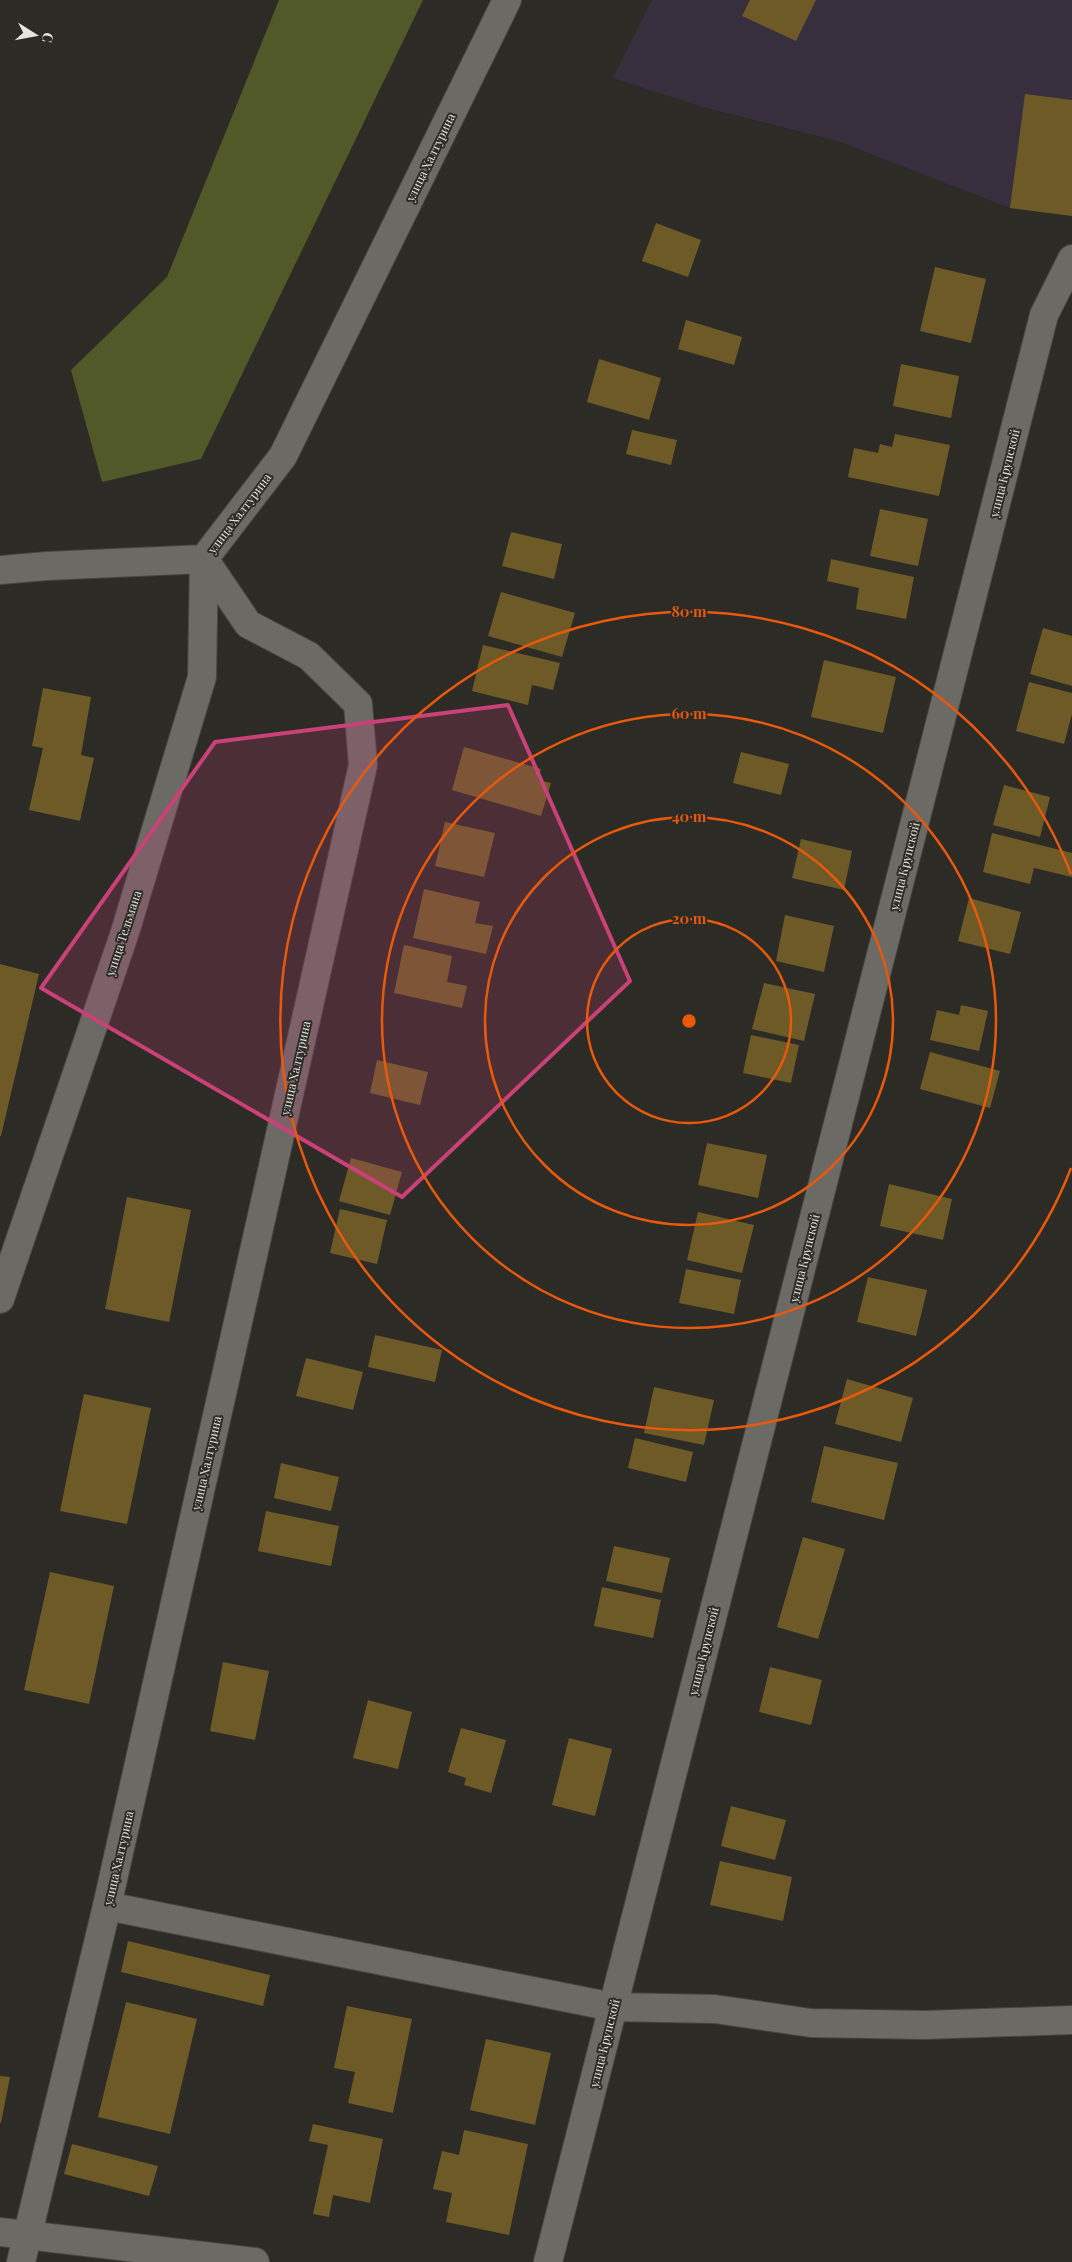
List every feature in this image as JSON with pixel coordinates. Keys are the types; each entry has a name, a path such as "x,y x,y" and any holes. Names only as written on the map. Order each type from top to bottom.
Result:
{"street":[{"name":"улица Халтурина","path":"21,2262 107,1906 363,765 358,704 309,656 248,624 204,560 283,456 507,0"},
{"name":"улица Крупской","path":"548,2262 1044,315 1072,259"},
{"path":"0,570 47,566 204,560"},
{"name":"улица Тельмана","path":"0,1299 125,932 202,677 204,560"},
{"path":"107,1906 613,2007 715,2009 811,2023 924,2025 1072,2020"},
{"path":"0,2232 255,2262"}],"highlighted area":[{"path":"508,705 630,981 402,1197 41,988 215,742"}],"shaded area":[{"path":"652,0 1072,0 1072,216 1010,208 838,141 703,107 613,78"}],"green space":[{"path":"279,0 423,0 201,459 102,482 71,370 167,277"}],"building":[{"path":"750,0 816,0 796,41 742,16"},
{"path":"1025,94 1072,100 1072,216 1010,208"},
{"path":"656,223 701,240 688,277 642,261"},
{"path":"935,267 986,279 971,343 920,331"},
{"path":"686,320 742,337 734,365 678,349"},
{"path":"599,359 661,378 649,420 587,402"},
{"path":"901,364 959,376 951,418 893,406"},
{"path":"632,430 677,440 671,465 626,454"},
{"path":"895,434 950,445 939,496 848,477 854,448 878,453 880,444 892,447"},
{"path":"880,509 928,519 918,566 870,556"},
{"path":"511,532 562,544 554,579 502,566"},
{"path":"831,559 914,577 906,619 856,609 859,588 827,581"},
{"path":"501,592 575,613 562,657 488,636"},
{"path":"1043,628 1072,636 1072,686 1030,674"},
{"path":"483,645 560,663 553,690 532,685 528,705 472,691"},
{"path":"824,660 896,677 883,733 811,717"},
{"path":"1029,682 1072,693 1072,714 1064,744 1016,731"},
{"path":"43,688 91,697 81,755 94,758 80,821 29,810 43,748 32,746"},
{"path":"464,747 541,769 538,780 551,783 541,816 452,790"},
{"path":"741,752 789,764 781,795 733,783"},
{"path":"1004,785 1050,797 1040,837 993,825"},
{"path":"445,822 495,833 484,877 435,866"},
{"path":"992,833 1072,853 1072,877 1034,868 1030,884 983,872"},
{"path":"801,839 852,851 844,890 792,878"},
{"path":"424,889 480,902 475,923 493,926 486,954 413,938"},
{"path":"969,898 1021,912 1010,954 958,941"},
{"path":"785,915 834,926 824,972 776,961"},
{"path":"404,945 452,956 447,982 467,986 462,1008 394,993"},
{"path":"0,964 39,974 1,1136 0,1136"},
{"path":"764,983 815,994 804,1041 752,1029"},
{"path":"961,1005 988,1011 979,1051 930,1040 937,1010 959,1015"},
{"path":"751,1035 799,1045 791,1083 743,1073"},
{"path":"930,1052 1000,1071 990,1108 920,1089"},
{"path":"377,1060 428,1072 420,1105 370,1093"},
{"path":"707,1143 767,1155 758,1198 698,1185"},
{"path":"351,1158 402,1172 390,1215 339,1201"},
{"path":"889,1184 952,1199 943,1240 880,1226"},
{"path":"127,1197 191,1210 169,1322 105,1309"},
{"path":"340,1209 387,1220 377,1264 330,1253"},
{"path":"698,1212 754,1225 742,1273 687,1260"},
{"path":"686,1269 741,1280 734,1314 679,1303"},
{"path":"868,1277 927,1290 916,1336 857,1322"},
{"path":"375,1335 442,1350 435,1382 368,1367"},
{"path":"306,1358 363,1372 353,1410 296,1396"},
{"path":"847,1379 913,1398 901,1442 835,1424"},
{"path":"654,1387 714,1400 704,1445 644,1433"},
{"path":"84,1394 151,1408 127,1524 60,1511"},
{"path":"635,1438 693,1452 686,1482 628,1468"},
{"path":"824,1446 898,1463 884,1520 811,1502"},
{"path":"281,1463 339,1477 331,1511 274,1498"},
{"path":"266,1511 339,1526 331,1566 258,1551"},
{"path":"803,1537 845,1549 818,1639 777,1627"},
{"path":"614,1546 670,1558 662,1593 606,1581"},
{"path":"50,1572 114,1586 89,1704 24,1690"},
{"path":"602,1587 661,1600 653,1638 594,1626"},
{"path":"223,1662 269,1671 255,1740 210,1731"},
{"path":"770,1667 822,1680 811,1725 759,1712"},
{"path":"368,1700 412,1712 398,1769 353,1758"},
{"path":"461,1728 506,1740 491,1793 464,1785 466,1778 448,1772"},
{"path":"569,1738 612,1749 595,1816 552,1805"},
{"path":"731,1806 786,1820 775,1860 721,1846"},
{"path":"720,1861 792,1877 783,1921 710,1905"},
{"path":"128,1941 270,1975 263,2006 121,1972"},
{"path":"126,2002 197,2019 170,2134 98,2117"},
{"path":"347,2006 412,2019 393,2113 348,2103 355,2072 334,2068"},
{"path":"486,2039 551,2053 535,2125 470,2110"},
{"path":"0,2076 10,2077 1,2123 0,2123"},
{"path":"313,2124 383,2139 370,2203 333,2195 329,2217 313,2214 328,2145 309,2141"},
{"path":"464,2130 528,2144 509,2235 446,2222 452,2193 433,2189 442,2151 459,2155"},
{"path":"72,2144 158,2166 149,2196 64,2174"}]}
